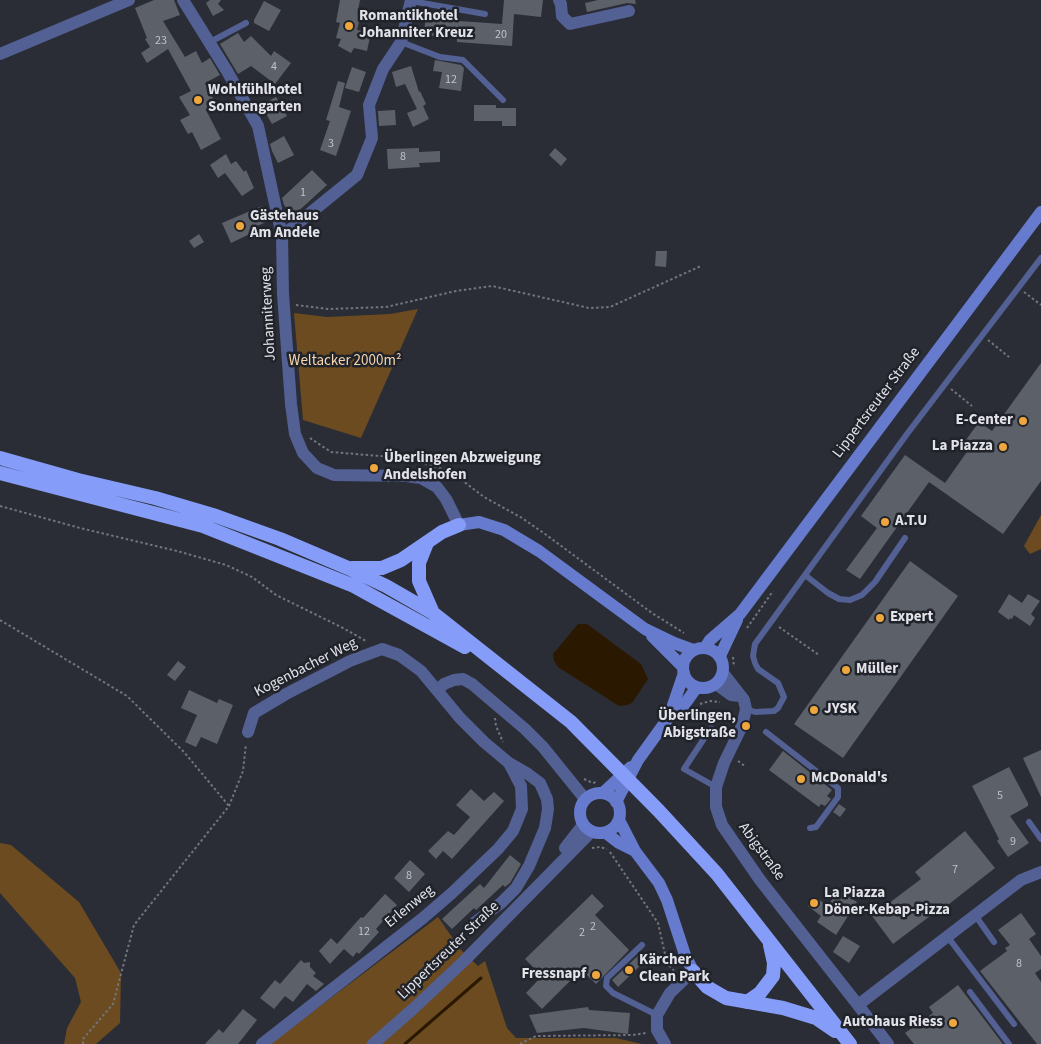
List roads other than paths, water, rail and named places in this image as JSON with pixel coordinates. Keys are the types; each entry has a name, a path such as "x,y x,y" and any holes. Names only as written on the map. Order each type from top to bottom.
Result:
{"highway":[{"path":"0,458 78,480 155,498 216,516 348,568 386,586 433,613 571,722 659,811 717,874 847,1040"},
{"path":"0,473 203,526 354,586 492,661"},
{"path":"348,568 382,568 401,560 442,532 459,525"},
{"path":"428,542 419,563 419,581 433,613"},
{"path":"746,1002 760,993 773,976 774,963 769,940"},
{"path":"694,970 707,987 726,998 783,1008 816,1018 847,1040"}],"main road":[{"name":"Lippertsreuter Straße","path":"720,656 740,614 1041,212"},
{"path":"459,525 480,522 504,530 519,538 645,629 674,643 716,652 729,672 710,687 697,687 688,682 683,670 645,629"},
{"name":"Lippertsreuter Straße","path":"699,649 740,614"},
{"path":"669,718 686,657 699,649"},
{"path":"616,802 638,760 669,718 684,705 697,687"},
{"path":"601,787 616,802 620,810 619,820 612,830 596,833 587,828 579,814 585,799 596,793 601,787 638,760"},
{"path":"619,820 635,851 659,883 667,900 685,955 694,970"},
{"path":"606,832 619,843 635,851"}],"street":[{"path":"0,54 129,0"},
{"name":"Johanniterweg","path":"183,0 210,42 258,126 282,236 283,294 294,434 303,453 317,468 334,475 421,478 437,487 446,499 459,525"},
{"path":"282,236 357,175 372,138 369,105 384,69 401,42 411,0"},
{"path":"559,0 562,16 570,24 629,11"},
{"name":"Kogenbacher Weg","path":"248,732 254,713 262,708 350,661 382,649 399,655 421,671 438,690"},
{"path":"729,672 740,696 744,700 746,709"},
{"path":"438,690 444,684 454,680 464,679 472,684 543,747 585,799"},
{"path":"716,684 731,695 740,696"},
{"name":"Erlenweg","path":"438,690 460,718 484,742 509,763 528,774 540,784 547,798 548,809 545,828 529,866 516,888 501,903 474,923"},
{"name":"Abigstraße","path":"746,709 742,726 724,763 716,787 716,807 722,825 733,843 888,1044"},
{"name":"Erlenweg","path":"262,1044 423,918 498,849 513,831 522,809 521,786 509,763"},
{"name":"Lippertsreuter Straße","path":"373,1044 413,1009 507,918 587,828"},
{"path":"858,1005 1021,880 1041,872"},
{"path":"665,1044 657,1030 657,1015 670,993 694,970"}],"lane":[{"path":"411,0 485,14"},
{"path":"210,42 246,23"},
{"path":"401,42 440,57 463,60 503,100"},
{"path":"746,709 755,712 774,711 778,708 784,697 778,683 758,669 753,656 755,644 945,385 1041,258"},
{"path":"805,575 828,593 839,599 850,600 862,595 875,582 905,538"},
{"path":"712,728 684,770 716,787"},
{"path":"766,732 838,788 838,797 816,827 810,828"},
{"path":"1029,822 1041,839"},
{"path":"974,915 994,942"},
{"path":"947,936 1014,1024"},
{"path":"642,945 607,978 606,986 613,993 657,1015"},
{"path":"970,992 1009,1044"}],"waterway":[{"path":"405,1044 481,978"}],"place":[{"name":"Romantikhotel Johanniter Kreuz","path":"349,26"},
{"name":"Wohlfühlhotel Sonnengarten","path":"198,100"},
{"name":"Gästehaus Am Andele","path":"240,226"},
{"name":"E-Center","path":"1023,421"},
{"name":"La Piazza","path":"1003,447"},
{"name":"Überlingen Abzweigung Andelshofen","path":"374,468"},
{"name":"A.T.U","path":"885,522"},
{"name":"Expert","path":"880,618"},
{"name":"Müller","path":"846,670"},
{"name":"JYSK","path":"814,710"},
{"name":"Überlingen, Abigstraße","path":"746,726"},
{"name":"McDonald's","path":"801,779"},
{"name":"La Piazza Döner-Kebap-Pizza","path":"814,903"},
{"name":"Kärcher Clean Park","path":"629,970"},
{"name":"Fressnapf","path":"596,975"},
{"name":"Autohaus Riess","path":"953,1023"}],"park label":[{"name":"Weltacker 2000m²","path":"345,362"}]}
